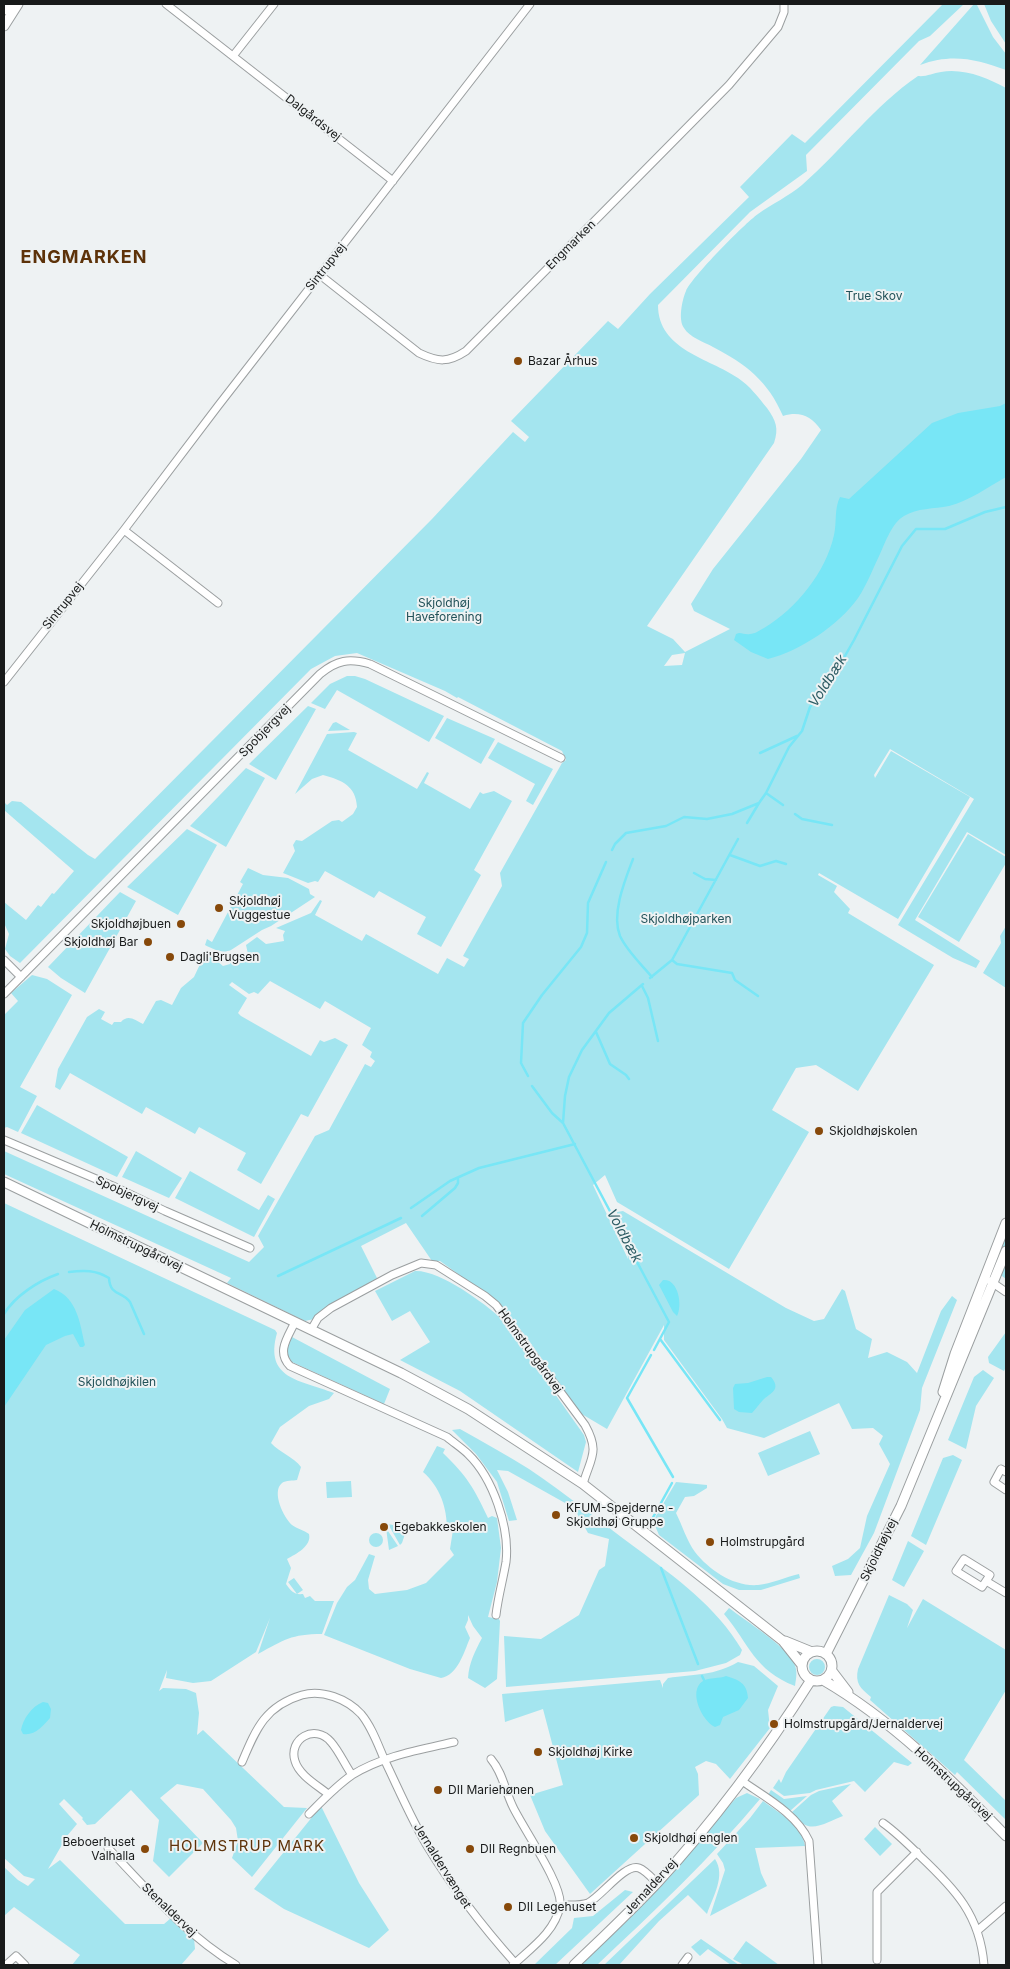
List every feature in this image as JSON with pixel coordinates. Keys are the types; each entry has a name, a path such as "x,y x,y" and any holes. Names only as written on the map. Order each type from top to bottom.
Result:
{"street":[{"path":"4,10 8,4"},
{"path":"4,26 18,4"},
{"name":"Dalgårdsvej","path":"166,4 393,181"},
{"path":"233,56 274,4"},
{"name":"Sintrupvej","path":"4,682 124,530 530,4"},
{"name":"Engmarken","path":"320,275 419,353 431,359 455,358 466,351 729,86 778,27 784,12 784,4"},
{"path":"124,530 218,603"},
{"name":"Spobjergvej","path":"4,994 320,674 346,660 370,664 561,758"},
{"path":"4,960 21,976"},
{"name":"Spobjergvej","path":"4,1140 115,1187 250,1248"},
{"name":"Holmstrupgårdvej","path":"4,1182 401,1373 468,1409 583,1484 783,1640 802,1665"},
{"name":"Skjoldhøjvej","path":"927,1443 955,1354 1006,1224"},
{"name":"Skjoldhøjvej","path":"826,1654 886,1538 1006,1251"},
{"name":"Holmstrupgårdvej","path":"311,1330 318,1318 352,1296 421,1263 436,1264 496,1305 585,1425 593,1439 594,1454 583,1484"},
{"path":"984,1278 1006,1292"},
{"path":"295,1322 283,1350 284,1358 290,1366 440,1434 469,1455 482,1471 500,1511 504,1531 506,1560 496,1615"},
{"path":"1006,1472 1001,1469 994,1482 1006,1490"},
{"path":"964,1559 990,1575 986,1581 982,1587 956,1571 964,1559"},
{"path":"986,1581 1006,1593"},
{"name":"Holmstrupgårdvej","path":"783,1640 812,1652"},
{"path":"818,1651 826,1654 831,1660 832,1671 823,1680 811,1680 805,1675 802,1665 805,1658 812,1652 818,1651"},
{"name":"Holmstrupgårdvej","path":"832,1671 852,1697"},
{"name":"Jernaldervej","path":"574,1965 657,1883 701,1833 742,1781 811,1680"},
{"name":"Holmstrupgårdvej","path":"823,1680 852,1697 934,1765 1006,1836"},
{"name":"Jernaldervænget","path":"242,1762 267,1715 279,1705 306,1694 332,1696 346,1702 360,1713 370,1728 428,1848 461,1899 514,1964"},
{"path":"328,1794 301,1772 294,1761 294,1749 300,1738 310,1733 321,1734 331,1742 352,1775"},
{"path":"309,1814 328,1794 352,1775 384,1759 454,1742"},
{"path":"491,1759 498,1768 512,1806 556,1886 561,1905 555,1921 547,1933 514,1964"},
{"path":"742,1781 789,1815 804,1830 809,1841 818,1965"},
{"path":"883,1823 896,1832 954,1890 968,1911 977,1931 984,1965"},
{"name":"Stenaldervej","path":"108,1848 174,1917 204,1943 236,1965"},
{"path":"877,1960 877,1892 916,1852"},
{"path":"561,1905 580,1905 590,1902 626,1871 634,1868 641,1868 657,1883"},
{"path":"977,1931 1006,1906"},
{"path":"6,1965 16,1956 25,1965"},
{"path":"682,1965 688,1957"}],"green space":[{"path":"943,4 964,4 930,36 919,41 806,155 807,171 750,212 658,305 660,320 666,333 687,351 726,371 746,385 767,408 776,425 776,433 774,443 647,626 673,639 685,652 730,629 694,611 691,604 713,569 801,459 821,430 813,421 805,416 795,414 783,416 763,383 746,367 686,331 681,320 681,310 690,284 719,251 751,220 802,185 873,114 918,76 958,71 983,77 1006,88 1006,855 967,832 915,920 980,961 976,968 953,958 898,925 974,799 890,749 874,775 875,778 891,751 970,797 898,919 819,873 818,875 837,886 834,892 850,909 848,913 934,965 858,1091 816,1065 796,1068 772,1110 809,1132 729,1269 617,1202 605,1175 593,1185 628,1259 626,1239 617,1221 617,1212 623,1211 786,1308 814,1321 824,1319 842,1289 845,1291 856,1329 872,1339 868,1358 887,1352 907,1362 917,1373 941,1311 952,1296 957,1300 922,1388 920,1410 874,1533 851,1575 835,1576 832,1566 848,1559 860,1548 867,1516 890,1464 879,1444 883,1436 873,1428 852,1429 839,1403 764,1438 727,1428 664,1340 664,1325 607,1429 580,1413 527,1338 500,1304 440,1261 432,1261 406,1223 361,1246 378,1280 332,1303 314,1319 305,1321 227,1283 231,1278 4,1174 4,1151 249,1262 264,1247 258,1236 315,1136 329,1130 365,1064 371,1067 375,1061 370,1057 372,1052 362,1045 371,1028 325,1001 320,1009 270,981 258,994 254,992 249,994 232,982 229,985 247,998 238,1013 241,1016 311,1056 320,1040 324,1042 335,1038 348,1045 308,1117 301,1114 261,1184 237,1170 246,1153 199,1127 195,1134 146,1107 142,1114 70,1073 60,1090 55,1087 58,1069 87,1017 99,1009 105,1012 101,1019 112,1025 114,1022 121,1022 126,1018 143,1024 156,1001 161,1000 172,1005 181,988 194,977 202,960 211,956 223,966 230,964 233,957 236,957 238,960 248,954 246,945 257,937 266,944 284,941 283,935 285,931 276,928 311,913 320,900 322,901 315,915 362,941 366,934 438,974 447,958 464,967 469,959 463,956 502,886 500,873 562,763 566,760 562,751 458,697 357,653 335,656 311,669 20,963 10,956 5,949 9,934 4,923 4,902 26,920 38,905 41,907 74,871 4,810 4,802 7,805 12,801 21,802 95,859 432,519 513,432 525,442 529,437 511,421 608,321 618,329 650,294 749,197 740,187 792,134 805,143","holes":["685,653 682,665 664,666 672,655"]},
{"path":"974,4 977,5 993,37 1006,54 1006,70 974,60 953,58 931,61 920,65"},
{"path":"984,4 1006,4 1006,44 991,21"},
{"path":"347,676 365,679 444,716 429,742 337,690 325,709 311,703 330,684"},
{"path":"308,706 316,709 276,780 249,764"},
{"path":"447,718 495,739 481,764 435,738"},
{"path":"336,722 350,730 328,731 333,723"},
{"path":"357,733 348,750 417,789 427,772 429,773 424,783 470,809 480,792 483,794 494,791 512,801 474,870 481,875 441,947 417,934 426,917 379,891 374,898 325,871 318,882 308,883 283,873 295,851 293,845 296,840 302,841 332,821 339,820 342,822 353,814 357,807 354,794 347,785 323,775 312,779 295,794 327,734"},
{"path":"498,742 553,769 533,805 526,801 535,784 488,758"},
{"path":"246,768 265,778 226,847 190,826"},
{"path":"187,829 217,845 178,915 127,887"},
{"path":"968,834 1006,857 1006,863 959,942 918,917"},
{"path":"248,868 263,875 288,878 309,889 310,894 315,897 231,950 221,951 205,945 207,939 212,942 243,884 240,882"},
{"path":"120,892 136,901 85,993 61,978 48,967"},
{"path":"1006,926 1006,988 983,973 1001,943 1000,936"},
{"path":"32,975 47,979 72,995 20,1087 37,1096 18,1132 7,1127 4,1128 4,1015 18,1001 11,993"},
{"path":"37,1105 128,1157 117,1177 21,1133"},
{"path":"136,1151 182,1178 169,1198 122,1177"},
{"path":"190,1171 259,1210 268,1195 275,1199 254,1237 175,1198"},
{"name":"Skjoldhøjkilen","path":"4,1203 275,1330 277,1333 274,1348 280,1369 298,1380 334,1393 329,1399 309,1406 280,1427 271,1443 278,1450 295,1460 301,1467 297,1480 282,1483 278,1492 282,1511 289,1522 309,1534 306,1546 287,1559 291,1568 286,1584 293,1592 303,1594 305,1598 310,1596 315,1601 334,1601 322,1634 303,1635 288,1639 258,1654 270,1618 256,1652 211,1681 193,1683 166,1678 167,1670 159,1691 163,1688 186,1689 196,1693 199,1713 197,1735 203,1730 284,1807 307,1808 252,1877 232,1858 238,1841 236,1828 231,1820 203,1789 177,1784 160,1798 203,1843 169,1877 153,1861 159,1820 131,1790 95,1824 87,1825 83,1818 64,1799 59,1804 77,1824 67,1836 48,1869 60,1860 125,1924 164,1924 171,1918 194,1938 195,1949 181,1965 72,1965 80,1955 14,1907 4,1916 4,1867 18,1880 28,1886 35,1879 24,1876 4,1858"},
{"path":"1006,1227 1006,1279 990,1267"},
{"path":"415,1271 425,1272 449,1282 502,1319 584,1435 586,1442 578,1472 460,1391 400,1360 430,1342 410,1311 392,1321 375,1291"},
{"path":"1006,1332 1006,1367 1004,1371 989,1363 988,1357"},
{"path":"292,1337 390,1389 384,1404 292,1362 288,1356 288,1350"},
{"path":"983,1370 994,1378 976,1406 966,1449 948,1440 974,1377"},
{"path":"460,1429 529,1469 680,1582 708,1606 732,1634 742,1650 740,1655 726,1663 695,1671 506,1687 504,1636 541,1639 579,1615 599,1570 605,1566 609,1539 588,1533 574,1508 508,1471 497,1470 508,1492 517,1520 509,1521 497,1482 476,1454 452,1430"},
{"path":"810,1431 820,1454 768,1476 758,1453"},
{"path":"437,1446 445,1449 443,1453 469,1483 488,1518 492,1516 497,1518 501,1548 497,1582 488,1617 499,1619 500,1621 497,1679 485,1688 468,1678 471,1662 482,1638 468,1615 465,1627 470,1638 463,1656 452,1672 441,1678 410,1669 324,1635 337,1603 347,1587 355,1580 369,1554 375,1556 368,1580 369,1589 375,1594 407,1590 426,1583 454,1555 450,1549 453,1530 447,1530 444,1505 434,1484 423,1472"},
{"path":"953,1455 962,1460 926,1545 911,1536 943,1458"},
{"path":"351,1481 352,1497 327,1498 326,1482"},
{"path":"676,1482 707,1485 707,1488 694,1496 685,1497 676,1513 695,1552 707,1565 731,1580 749,1585 768,1583 799,1574 800,1578 761,1590 739,1590 723,1584 659,1535 653,1521"},
{"path":"388,1524 407,1528 400,1545"},
{"path":"386,1528 398,1546 389,1550"},
{"path":"373,1533 379,1533 383,1540 379,1547 373,1547 369,1543 369,1537"},
{"path":"908,1541 924,1551 904,1587 892,1580"},
{"path":"294,1578 303,1590 297,1594 288,1582"},
{"path":"889,1595 907,1604 913,1610 907,1628 923,1599 1006,1650 1006,1690 964,1760 1006,1801 1006,1820 957,1772 955,1775 870,1700 871,1697 859,1685 857,1678 858,1669"},
{"path":"729,1608 790,1656 796,1669 795,1686 781,1680 770,1672 754,1656 724,1614"},
{"path":"817,1659 823,1661 825,1667 823,1673 817,1675 811,1673 809,1667 811,1661"},
{"path":"738,1662 754,1666 778,1686 768,1710 770,1728 730,1779 716,1764 706,1761 695,1767 698,1774 699,1795 590,1894 545,1831 530,1795 563,1785 543,1709 505,1722 502,1694 660,1680 663,1688 663,1684 668,1678 721,1670"},
{"path":"831,1707 843,1707 912,1763 908,1766 894,1762 865,1792 854,1781 810,1793 784,1796 773,1788 779,1779 781,1783 786,1772"},
{"path":"851,1784 832,1801 843,1816 812,1827 804,1824 792,1812 811,1795 819,1791"},
{"path":"771,1790 784,1799 807,1796 790,1811 768,1795"},
{"path":"747,1793 760,1799 701,1864 597,1965 581,1965 631,1917 736,1798"},
{"path":"763,1801 795,1826 805,1846 755,1848 761,1873 767,1886 710,1916 725,1870 717,1854"},
{"path":"321,1806 359,1883 389,1930 369,1948 284,1909 254,1889"},
{"path":"875,1827 892,1844 880,1856 864,1839"},
{"path":"715,1859 718,1866 719,1879 707,1914 688,1895 659,1921 619,1965 604,1965"},
{"path":"625,1890 633,1892 555,1965 534,1965 572,1928 574,1918 593,1916"},
{"path":"701,1939 739,1965 731,1965 708,1949 700,1956 691,1947"},
{"path":"746,1941 779,1965 744,1965 733,1959"}],"shaded area":[{"path":"1006,403 1006,477 956,504 914,511 900,519 890,533 858,598 840,618 818,636 793,650 768,659 751,652 734,640 736,634 754,633 776,620 798,600 817,576 830,549 840,497 849,499 932,423 958,413 1000,406"},
{"path":"663,1280 672,1283 678,1293 679,1311 677,1316 659,1285"},
{"path":"54,1289 62,1293 73,1305 77,1313 85,1345 80,1347 73,1334 46,1345 4,1407 4,1340 25,1310"},
{"path":"771,1377 774,1381 774,1391 752,1413 739,1412 734,1409 733,1388 735,1384 748,1383"},
{"path":"726,1676 742,1683 748,1698 739,1710 723,1717 720,1725 715,1727 710,1724 698,1706 696,1692 698,1686 703,1681"},
{"path":"43,1702 48,1703 51,1709 50,1718 35,1732 23,1734 21,1730 26,1717 35,1707"}],"waterway":[{"name":"Voldbæk","path":"612,850 626,833 666,826 684,817 707,819 732,814 759,803 789,747 802,731 810,707 837,670 854,640 902,546 916,529 945,529 985,512 1006,507"},
{"path":"760,753 797,736"},
{"path":"766,793 783,805"},
{"path":"747,823 759,803"},
{"path":"795,814 802,819 832,825"},
{"name":"Voldbæk","path":"650,978 672,960 738,839"},
{"path":"730,855 760,866 776,861 786,864"},
{"path":"633,859 620,897 617,918 618,927 626,947 652,977"},
{"name":"Voldbæk","path":"528,1076 521,1063 523,1023 542,995 581,947 587,933 588,903 606,862"},
{"path":"694,873 705,879 716,880"},
{"path":"672,960 677,964 732,973 735,980 758,996"},
{"name":"Voldbæk","path":"563,1123 565,1096 569,1077 582,1050 609,1013 643,984"},
{"path":"642,986 648,998 658,1041"},
{"path":"596,1032 610,1064 629,1079"},
{"name":"Voldbæk","path":"532,1086 552,1113 563,1123 669,1322 654,1350"},
{"path":"411,1208 450,1181 479,1168 575,1144"},
{"path":"422,1216 455,1188 458,1178"},
{"path":"278,1276 401,1218"},
{"path":"69,1272 90,1271 109,1278 114,1291 130,1302 144,1334"},
{"path":"4,1314 14,1301 28,1290 58,1274"},
{"path":"660,1339 720,1420"},
{"name":"Voldbæk","path":"651,1355 627,1398 673,1477"},
{"name":"Voldbæk","path":"651,1521 672,1483"},
{"name":"Voldbæk","path":"661,1568 698,1664"},
{"name":"Voldbæk","path":"702,1676 704,1680"}],"place":[{"name":"Bazar Århus","path":"518,361"},
{"name":"Skjoldhøj Vuggestue","path":"219,908"},
{"name":"Skjoldhøjbuen","path":"181,924"},
{"name":"Skjoldhøj Bar","path":"148,942"},
{"name":"Dagli'Brugsen","path":"170,957"},
{"name":"Skjoldhøjskolen","path":"819,1131"},
{"name":"KFUM-Spejderne - Skjoldhøj Gruppe","path":"556,1515"},
{"name":"Egebakkeskolen","path":"384,1527"},
{"name":"Holmstrupgård","path":"710,1542"},
{"name":"Holmstrupgård/Jernaldervej","path":"774,1724"},
{"name":"Skjoldhøj Kirke","path":"538,1752"},
{"name":"DII Mariehønen","path":"438,1790"},
{"name":"Skjoldhøj englen","path":"634,1838"},
{"name":"Beboerhuset Valhalla","path":"145,1849"},
{"name":"DII Regnbuen","path":"470,1849"},
{"name":"DII Legehuset","path":"508,1907"}],"district":[{"name":"ENGMARKEN","path":"84,258"},
{"name":"HOLMSTRUP MARK","path":"247,1846"}],"park label":[{"name":"True Skov","path":"874,296"},
{"name":"Skjoldhøj Haveforening","path":"444,610"},
{"name":"Skjoldhøjparken","path":"686,919"}]}
